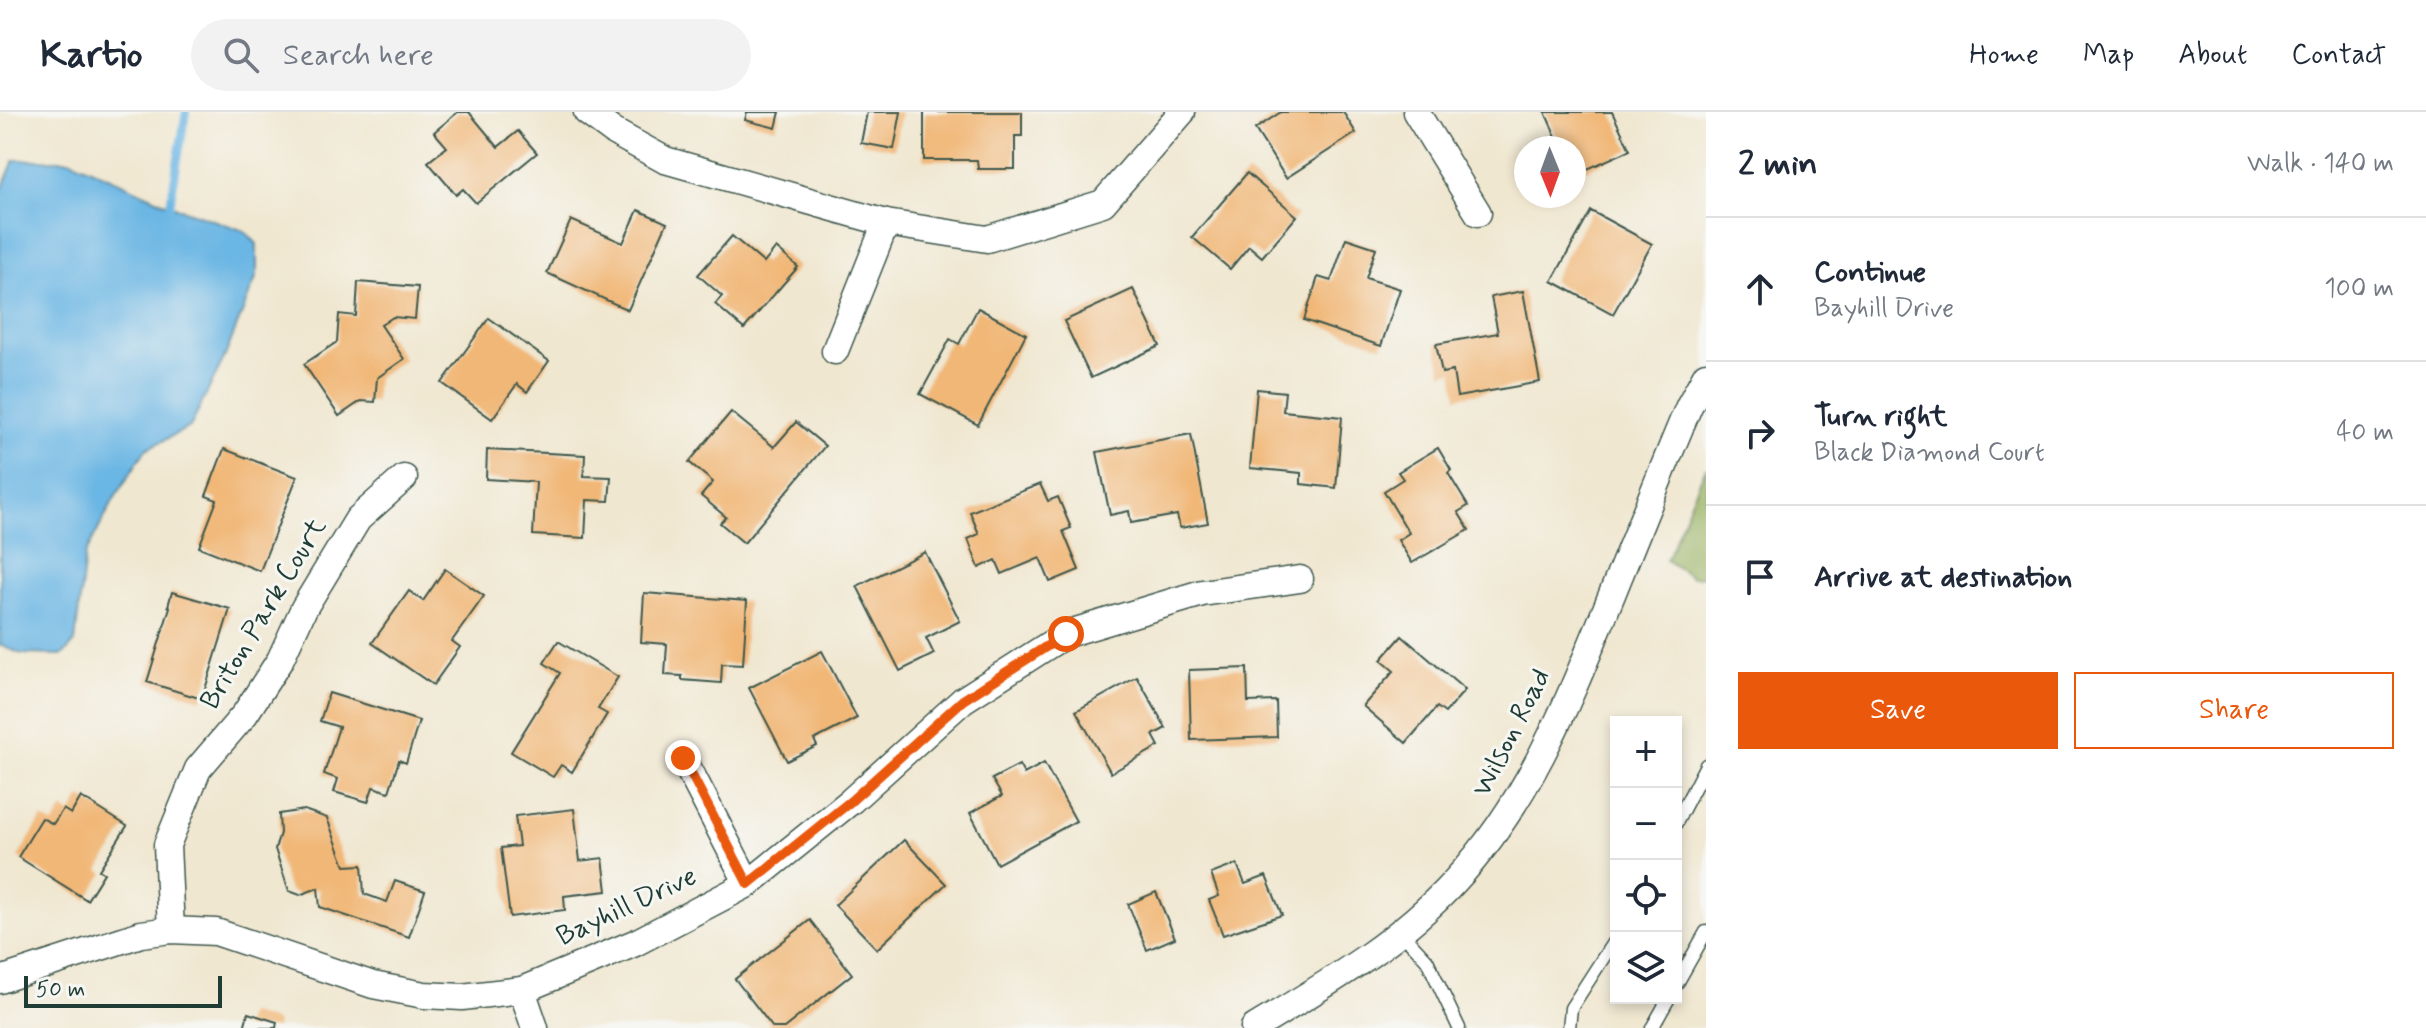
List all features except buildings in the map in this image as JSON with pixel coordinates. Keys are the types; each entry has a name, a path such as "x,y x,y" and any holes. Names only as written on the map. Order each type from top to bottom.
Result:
{"street":[{"path":"587,112 614,132 665,160 886,223 987,239 1103,203 1182,112"},
{"path":"1416,112 1478,213"},
{"path":"835,351 886,223"},
{"name":"Wilson Road","path":"1254,1028 1341,976 1401,932 1455,882 1503,821 1537,767 1562,716 1689,406 1706,375"},
{"name":"Briton Park Court","path":"171,930 167,845 198,769 245,714 280,660 304,608 358,519 404,478"},
{"name":"Bayhill Drive","path":"0,980 141,934 171,930 216,932 373,985 424,995 462,997 522,990 635,943 748,884 851,801 963,700 1066,634 1202,593 1300,579"},
{"path":"683,758 748,884"},
{"path":"522,990 535,1028"}],"lane":[{"path":"1682,811 1706,765"},
{"path":"1401,932 1427,960 1459,1028"},
{"path":"1682,974 1706,932"},
{"path":"1569,1028 1571,1008 1610,947"},
{"path":"1652,1028 1666,1004"}],"green space":[{"path":"1706,467 1706,576 1692,577 1666,560"}],"water":[{"path":"14,160 71,160 170,205 245,231 257,244 257,275 225,356 190,427 146,449 114,499 85,555 75,642 63,655 22,654 0,645 0,194"}],"waterway":[{"path":"170,205 186,112"}],"route":[{"path":"683,758 748,884 851,801 963,700 1066,634"}]}
